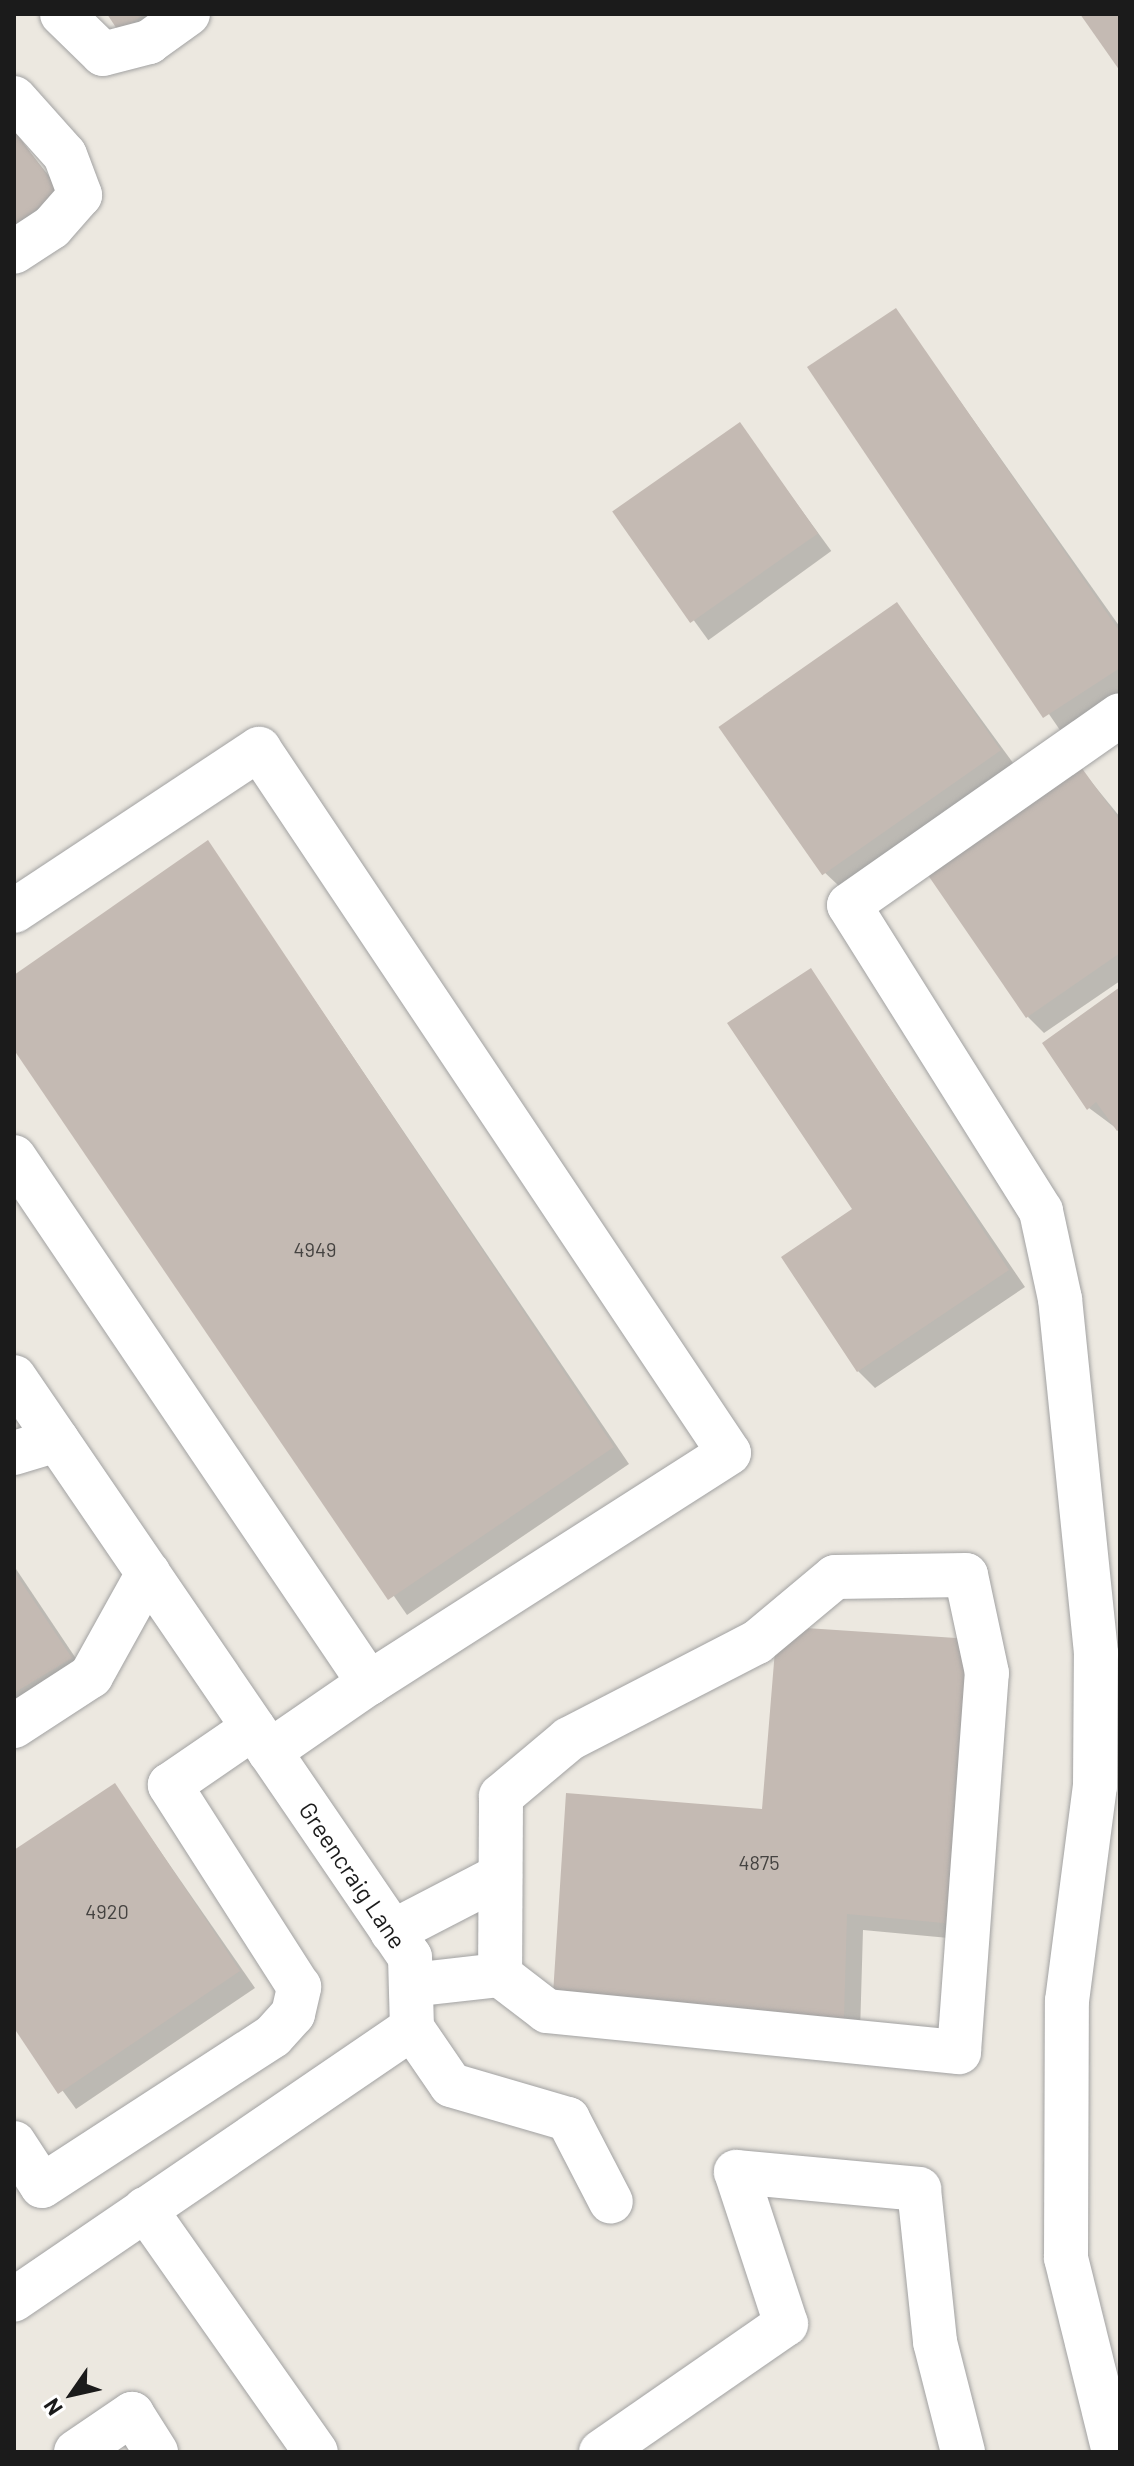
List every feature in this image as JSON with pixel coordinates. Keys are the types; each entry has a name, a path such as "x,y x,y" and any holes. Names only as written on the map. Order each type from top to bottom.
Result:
{"street":[{"path":"62,14 103,54 149,42 188,14"},
{"path":"14,98 65,155 80,195 52,227 14,252"},
{"path":"1114,2452 1066,2258 1067,2001 1095,1786 1096,1653 1063,1312 1041,1211 849,905 1120,715"},
{"path":"14,911 259,749 729,1453 369,1683 170,1785 299,1987 293,2014 273,2036 42,2186 14,2143"},
{"path":"14,1157 369,1683"},
{"name":"Greencraig Lane","path":"14,1377 410,1957 412,2028"},
{"path":"14,1453 57,1440"},
{"path":"14,1726 91,1676 148,1573"},
{"path":"411,1985 500,1975 547,2011 959,2052 987,1673 966,1575 835,1577 757,1642 569,1739 501,1796 500,1975"},
{"path":"392,1932 500,1876"},
{"path":"14,2299 412,2028 451,2085 568,2119 611,2202"},
{"path":"601,2452 786,2324 736,2172 919,2189 935,2342 963,2452"},
{"path":"145,2209 316,2452"},
{"path":"76,2452 132,2414 156,2452"}],"building":[{"path":"107,14 144,14 119,32"},
{"path":"1080,14 1120,14 1120,71"},
{"path":"14,130 60,193 14,225"},
{"path":"896,308 1120,632 1120,668 1043,718 807,367"},
{"path":"740,422 818,533 690,623 612,511"},
{"path":"897,602 1001,750 822,875 718,727"},
{"path":"1076,760 1120,821 1120,953 1026,1018 921,865"},
{"path":"208,840 614,1447 388,1600 14,1050 14,975"},
{"path":"811,968 1009,1270 857,1372 781,1257 852,1209 727,1023"},
{"path":"1120,987 1120,1129 1117,1131 1096,1102 1087,1110 1042,1043"},
{"path":"14,1571 72,1658 14,1693"},
{"path":"806,1628 971,1639 954,1924 847,1914 844,2018 553,1994 566,1793 762,1809 775,1650"},
{"path":"115,1783 240,1971 58,2094 14,2028 14,1850"}]}
